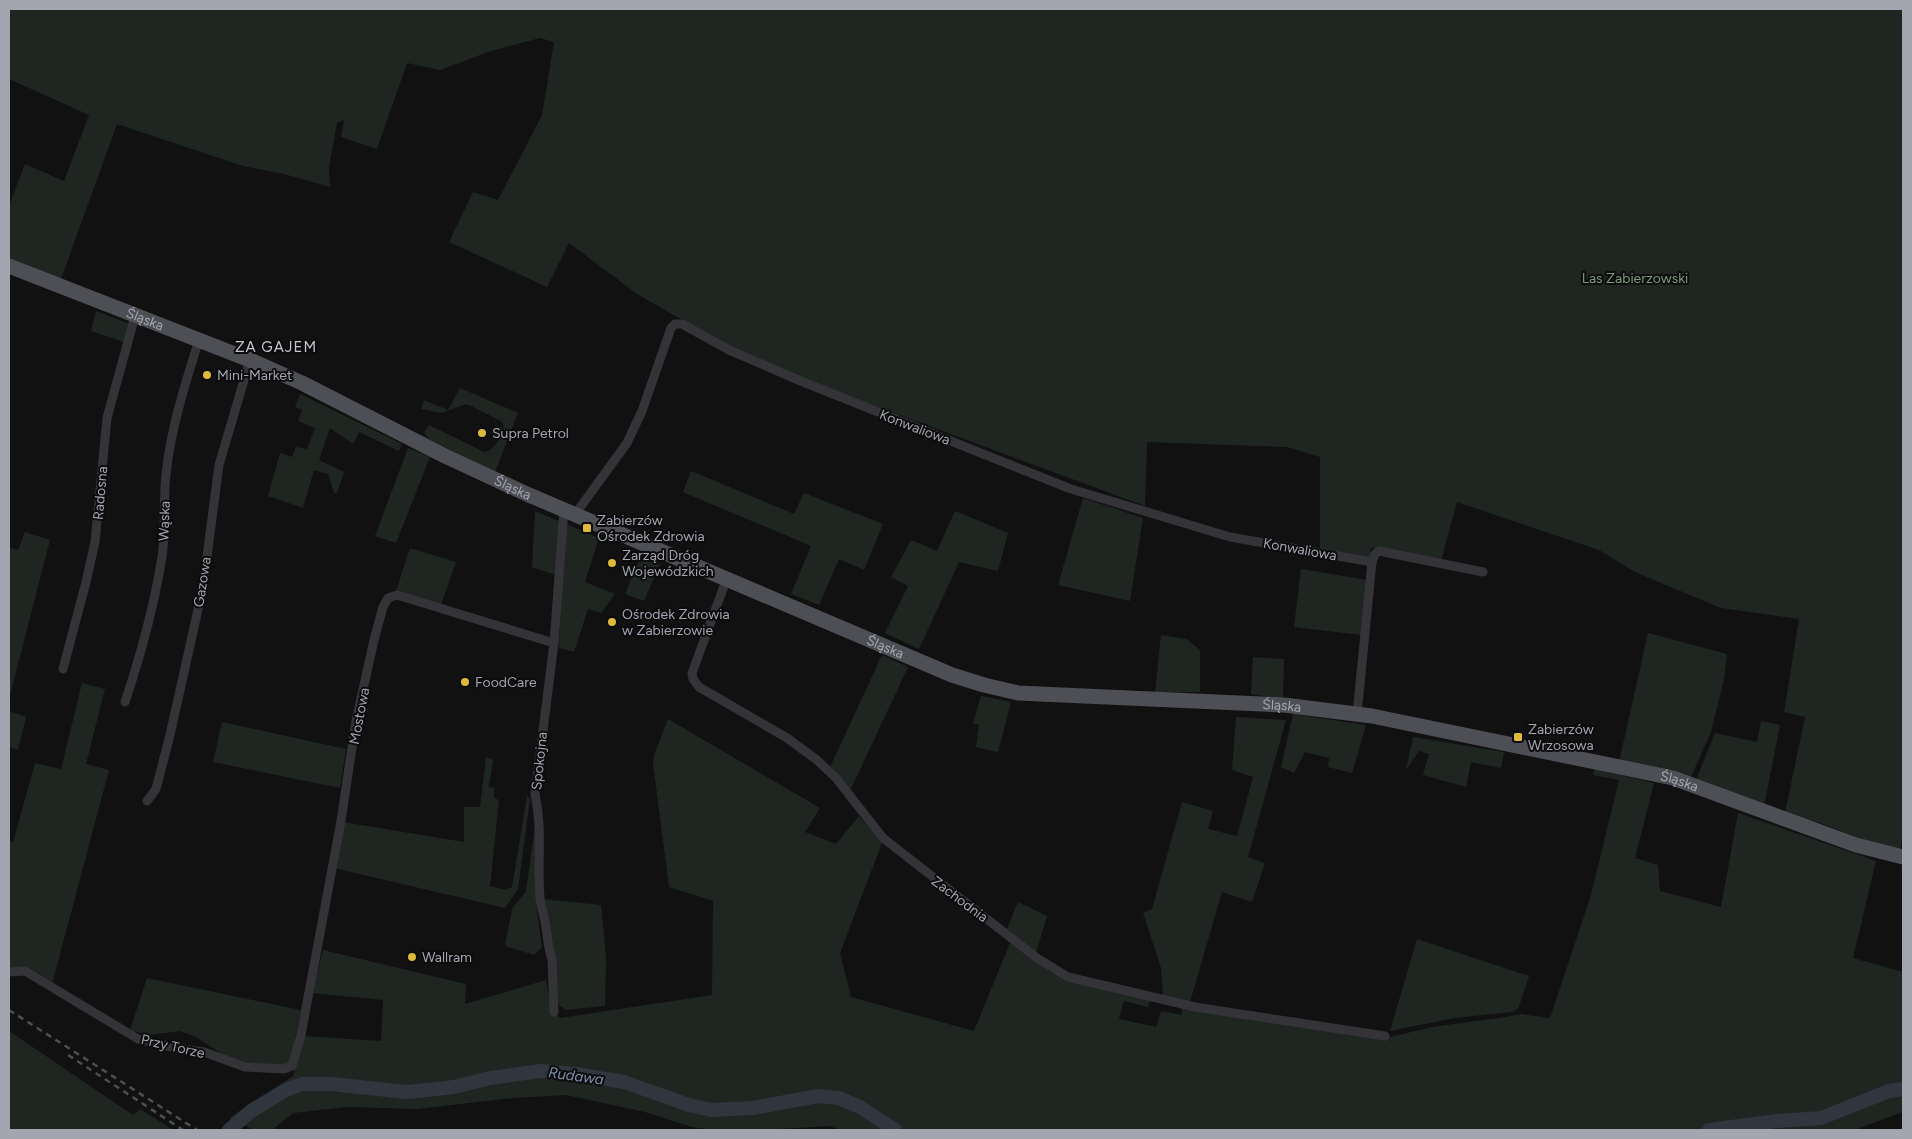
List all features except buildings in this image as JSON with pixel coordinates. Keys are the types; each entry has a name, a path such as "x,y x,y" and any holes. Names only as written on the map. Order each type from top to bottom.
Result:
{"main road":[{"name":"Śląska","path":"9,266 250,360 302,383 463,465 952,675 984,685 1018,693 1284,704 1357,714 1673,778 1692,783 1856,845 1903,857"}],"street":[{"name":"Radosna","path":"63,669 95,542 107,418 135,316"},
{"name":"Konwaliowa","path":"570,511 627,442 642,411 671,328 675,324 682,324 729,350 794,378 1072,489 1230,537 1372,562"},
{"name":"Wąska","path":"125,702 146,637 154,600 162,555 165,483 174,424 199,340"},
{"name":"Gazowa","path":"147,801 156,789 170,735 203,587 219,465 250,360"},
{"name":"Spokojna","path":"554,1012 552,959 549,952 540,900 541,846 535,794 570,511"},
{"path":"1357,714 1372,562 1375,554 1379,552 1483,572"},
{"name":"Zachodnia","path":"727,578 692,673 694,682 699,687 786,738 817,760 836,778 883,838 1037,958 1068,977 1195,1007 1385,1036"},
{"name":"Mostowa","path":"292,1066 301,1035 338,834 356,721 374,640 383,608 388,598 397,595 554,643"},
{"name":"Przy Torze","path":"9,972 25,971 138,1039 204,1052 245,1067 284,1069 292,1066"}],"green space":[{"name":"Las Zabierzowski","path":"9,9 1903,9 1903,834 1900,849 1861,839 1824,824 1785,813 1805,717 1784,712 1799,619 1721,608 1635,572 1599,550 1457,502 1441,561 1371,548 1369,561 1320,551 1320,457 1287,447 1147,442 1145,506 786,373 728,346 637,294 569,243 547,287 449,242 473,192 498,200 542,115 554,42 540,38 491,51 440,70 407,63 377,149 341,137 344,120 337,123 329,167 330,187 284,174 243,166 117,124 61,279 9,258 9,206 25,164 64,181 89,115 9,79"},
{"path":"96,311 130,324 124,342 91,331"},
{"path":"460,388 518,413 495,472 429,439 424,432 429,425 484,452 495,445 504,425 501,421 467,404 441,413 421,409 424,400 448,410"},
{"path":"300,394 402,444 399,451 359,432 353,444 330,428 319,460 344,472 337,493 334,493 328,474 314,470 303,508 268,496 280,453 292,457 296,447 307,449 315,428 298,421 302,410 295,407"},
{"path":"408,448 430,457 396,543 375,536"},
{"path":"691,471 794,514 804,493 883,524 864,570 839,559 819,605 791,594 811,546 683,492"},
{"path":"1083,498 1143,518 1130,601 1058,585"},
{"path":"535,511 599,538 585,582 615,594 601,613 588,609 574,652 559,648 562,577 532,567"},
{"path":"955,511 1008,533 998,571 959,562 919,649 885,633 908,586 891,577 911,540 937,551"},
{"path":"25,532 50,540 9,699 9,547 18,550"},
{"path":"410,548 456,562 441,605 396,591"},
{"path":"641,556 660,564 644,601 625,594"},
{"path":"1301,569 1367,580 1361,635 1294,627"},
{"path":"1648,633 1727,654 1724,680 1711,732 1690,779 1619,762"},
{"path":"1161,635 1186,639 1200,650 1200,692 1155,693"},
{"path":"882,655 908,667 850,791 830,767"},
{"path":"1253,657 1284,659 1283,699 1251,694"},
{"path":"82,683 105,689 86,764 109,770 51,988 23,974 9,973 9,841 13,842 35,763 61,769"},
{"path":"981,696 1011,702 998,752 976,747 979,725 973,723"},
{"path":"9,711 26,717 18,750 9,747"},
{"path":"1293,714 1366,725 1352,773 1328,767 1329,758 1305,752 1294,773 1281,767"},
{"path":"1236,717 1286,720 1248,857 1265,863 1252,902 1222,892 1190,1002 1163,997 1161,968 1143,913 1152,909 1182,802 1213,811 1208,829 1237,836 1253,777 1232,770"},
{"path":"668,719 820,808 805,832 836,844 859,816 882,843 840,953 851,997 974,1031 1010,943 1068,981 1151,998 1148,1007 1124,1001 1119,1019 1156,1027 1161,1011 1182,1015 1182,1008 1369,1038 1386,1038 1432,1027 1521,1014 1550,1018 1591,895 1619,780 1593,775 1594,769 1654,783 1635,858 1658,865 1660,891 1721,907 1738,813 1876,861 1853,958 1903,972 1903,1112 1854,1130 842,1130 829,1126 761,1130 714,1130 692,1127 645,1112 566,1095 513,1098 417,1109 347,1107 293,1113 272,1130 254,1130 229,1118 293,1076 304,1036 381,1041 383,1000 312,993 323,950 466,984 465,1004 546,980 551,1009 560,1018 712,995 713,901 669,887 653,763 654,755"},
{"path":"1761,721 1780,725 1764,806 1696,780 1715,733 1757,742"},
{"path":"222,722 346,749 340,788 213,762"},
{"path":"1413,737 1504,752 1501,768 1471,762 1466,787 1423,775 1429,754 1419,751 1406,770"},
{"path":"486,757 493,760 489,787 494,788 494,798 499,800 490,886 505,890 512,887 527,796 530,799 518,889 505,908 334,868 343,822 464,842 464,807 480,807"},
{"path":"537,812 536,904 542,947 534,955 505,946 512,909 526,891"},
{"path":"542,899 601,905 606,958 605,1006 566,1010 559,1005"},
{"path":"1018,902 1047,916 1036,953 1007,929"},
{"path":"1417,939 1529,976 1518,1009 1512,1012 1455,1018 1390,1031"},
{"path":"147,978 301,1010 290,1065 238,1064 196,1037 180,1031 148,1035 130,1030"},
{"path":"9,1031 133,1115 140,1109 173,1130 9,1130"}],"waterway":[{"name":"Rudawa","path":"229,1130 251,1111 286,1090 302,1084 331,1084 407,1092 454,1087 490,1078 541,1071 624,1082 689,1105 711,1110 753,1108 818,1096 839,1098 860,1107 895,1130"},
{"name":"Rudawa","path":"1709,1130 1777,1121 1821,1118 1889,1091 1903,1089"}],"railway":[{"path":"9,1010 197,1130"},
{"path":"68,1055 183,1130"}],"place":[{"name":"Mini-Market","path":"207,375"},
{"name":"Supra Petrol","path":"482,433"},
{"name":"Zabierzów Ośrodek Zdrowia","path":"587,528"},
{"name":"Zarząd Dróg Wojewódzkich","path":"612,563"},
{"name":"Ośrodek Zdrowia w Zabierzowie","path":"612,622"},
{"name":"FoodCare","path":"465,682"},
{"name":"Zabierzów Wrzosowa","path":"1518,737"},
{"name":"Wallram","path":"412,957"}],"district":[{"name":"ZA GAJEM","path":"276,347"}]}
